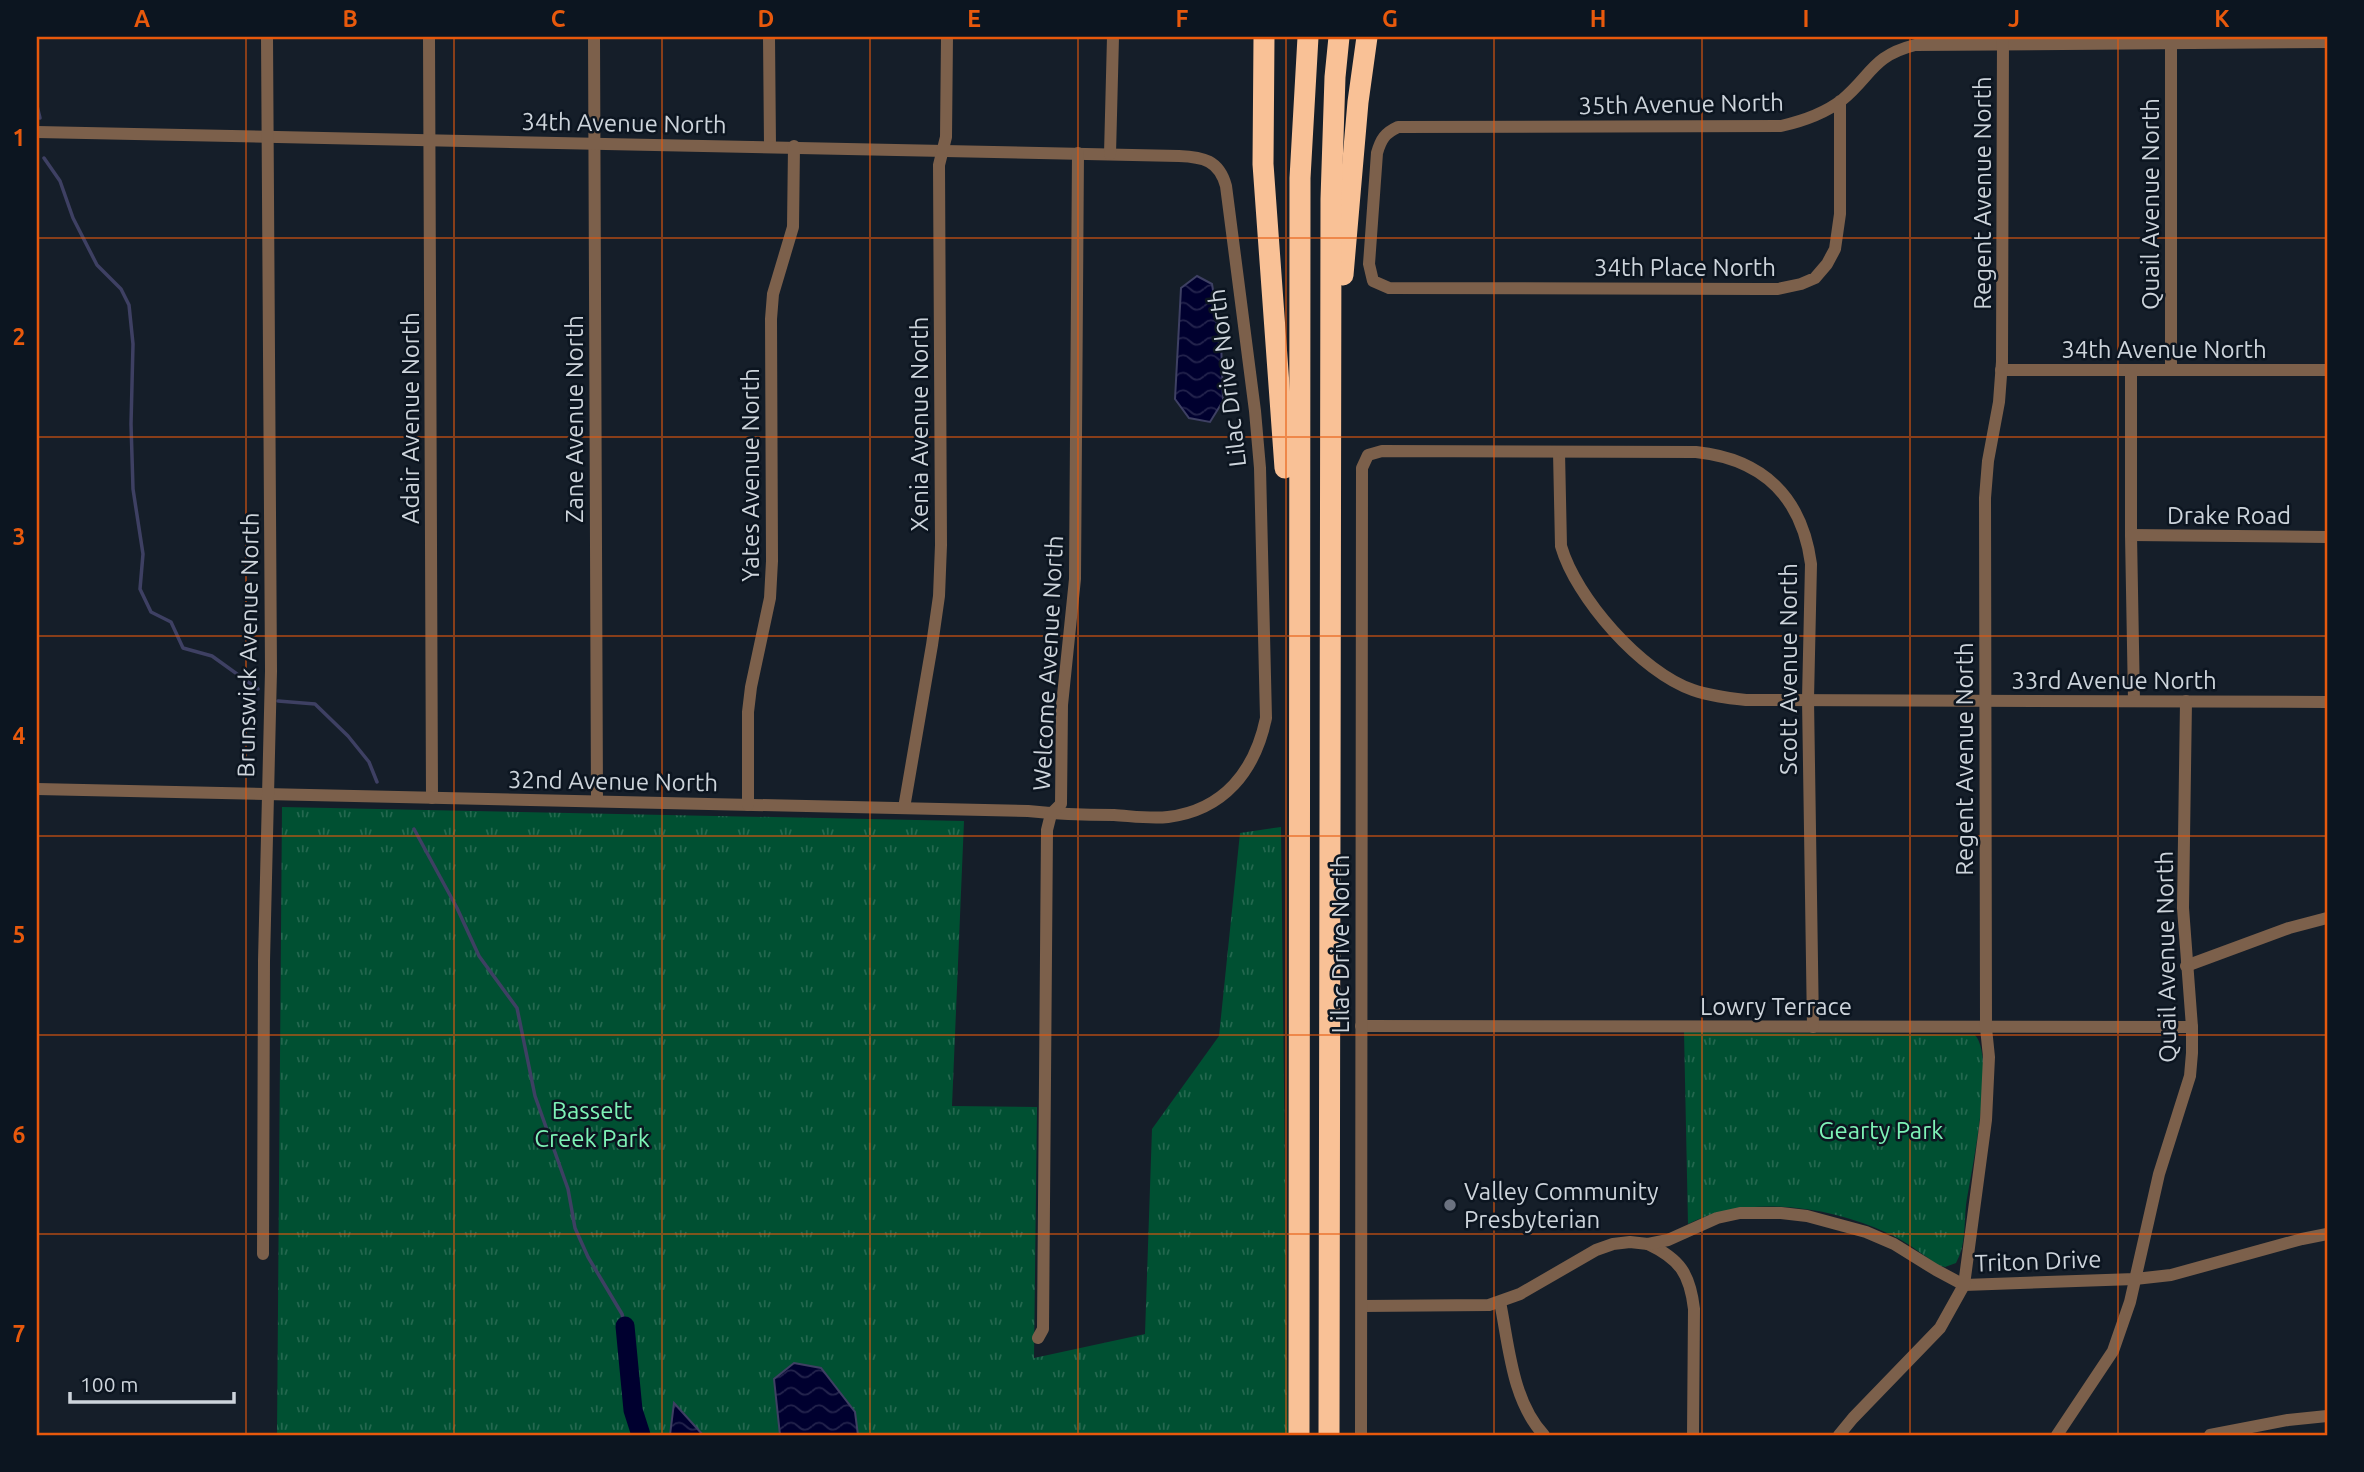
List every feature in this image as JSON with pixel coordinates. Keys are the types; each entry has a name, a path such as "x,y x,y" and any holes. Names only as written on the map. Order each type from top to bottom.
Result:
{"highway":[{"path":"1264,37 1262,164 1271,300 1285,443 1287,538 1298,630"},
{"path":"1299,1435 1300,178 1308,37"},
{"path":"1329,1435 1331,199 1339,37"},
{"path":"1330,410 1358,102 1367,37"}],"street":[{"name":"Brunswick Avenue North","path":"263,1254 271,461 267,37"},
{"name":"Adair Avenue North","path":"429,37 432,798"},
{"name":"Zane Avenue North","path":"594,37 597,801"},
{"path":"769,37 770,146"},
{"name":"Xenia Avenue North","path":"904,808 939,596 939,165 946,137 947,37"},
{"path":"1110,154 1113,37"},
{"name":"Quail Avenue North","path":"2171,39 2171,370"},
{"name":"35th Avenue North","path":"1373,281 1369,264 1377,153 1381,140 1388,131 1408,125 1781,126 1804,121 1826,111 1840,101 1871,67 1900,49 1933,44 2003,40 2327,42"},
{"name":"Regent Avenue North","path":"1839,1435 1940,1328 1964,1284 1986,1120 1989,1057 1986,1028 1985,498 2001,370 2003,40"},
{"name":"34th Place North","path":"1373,281 1389,288 1779,289 1801,284 1815,278 1835,249 1840,214 1840,101"},
{"name":"34th Avenue North","path":"37,132 942,149 1179,156 1199,157 1210,161"},
{"name":"Yates Avenue North","path":"748,805 748,712 770,598 772,561 771,319 773,294 793,227 794,146"},
{"name":"Welcome Avenue North","path":"1038,1338 1043,1329 1046,830 1051,814 1061,804 1062,705 1075,579 1077,153"},
{"name":"Lilac Drive North","path":"1189,813 1214,801 1233,786 1251,764 1261,743 1266,718 1260,468 1255,411 1226,186 1219,168 1210,161"},
{"name":"34th Avenue North","path":"2001,370 2327,370"},
{"path":"2132,370 2134,701"},
{"name":"Scott Avenue North","path":"1368,454 1382,451 1717,454 1759,471 1776,485 1790,502 1801,521 1811,564 1808,699 1813,1027"},
{"name":"33rd Avenue North","path":"1559,452 1559,531 1565,561 1591,603 1624,642 1643,661 1691,690 1746,700 2327,702"},
{"name":"Lilac Drive North","path":"1361,1435 1362,468 1368,454"},
{"name":"Drake Road","path":"2131,536 2327,537"},
{"name":"Quail Avenue North","path":"2057,1435 2113,1351 2135,1279 2159,1174 2190,1076 2193,1054 2192,1027 2183,908 2186,701"},
{"name":"32nd Avenue North","path":"37,789 904,808 1166,817 1189,813"},
{"path":"2186,966 2289,928 2327,918"},
{"name":"Lowry Terrace","path":"1361,1026 2192,1027"},
{"name":"Triton Drive","path":"1362,1306 1489,1306 1520,1294 1596,1250 1630,1242 1648,1244 1668,1240 1717,1218 1740,1213 1780,1213 1836,1222 1894,1244 1964,1284 2135,1279 2171,1275 2327,1234"},
{"path":"1648,1244 1664,1251 1677,1262 1687,1276 1692,1292 1693,1435"},
{"path":"1500,1302 1516,1382 1526,1406 1544,1435"},
{"path":"2210,1435 2288,1420 2327,1416"}],"green space":[{"name":"Bassett Creek Park","path":"282,807 964,821 952,1106 1037,1107 1034,1358 1145,1334 1152,1129 1219,1036 1240,833 1281,827 1288,1435 277,1435"},
{"name":"Gearty Park","path":"1684,1032 1975,1035 1981,1047 1983,1090 1963,1242 1956,1263 1945,1267 1938,1265 1887,1233 1814,1210 1788,1207 1735,1209 1688,1224"}],"water":[{"path":"1197,276 1212,284 1221,340 1223,401 1210,422 1189,418 1175,399 1181,288"},
{"path":"794,1363 821,1368 855,1412 858,1435 780,1435 774,1379"},
{"path":"674,1403 703,1435 670,1435"}],"waterway":[{"path":"37,106 40,118"},
{"path":"44,158 60,181 73,218 97,265 121,289 129,305 133,344 133,489 143,554 140,589 151,612 171,622 183,648 212,656 258,689"},
{"path":"278,701 315,704 348,736 369,762 377,782"},
{"path":"414,829 457,908 479,956 517,1008 535,1096 568,1189 575,1228 588,1257 622,1314 625,1326"},
{"path":"625,1326 633,1410 641,1435"}],"place":[{"name":"Valley Community Presbyterian","path":"1450,1205"}]}
